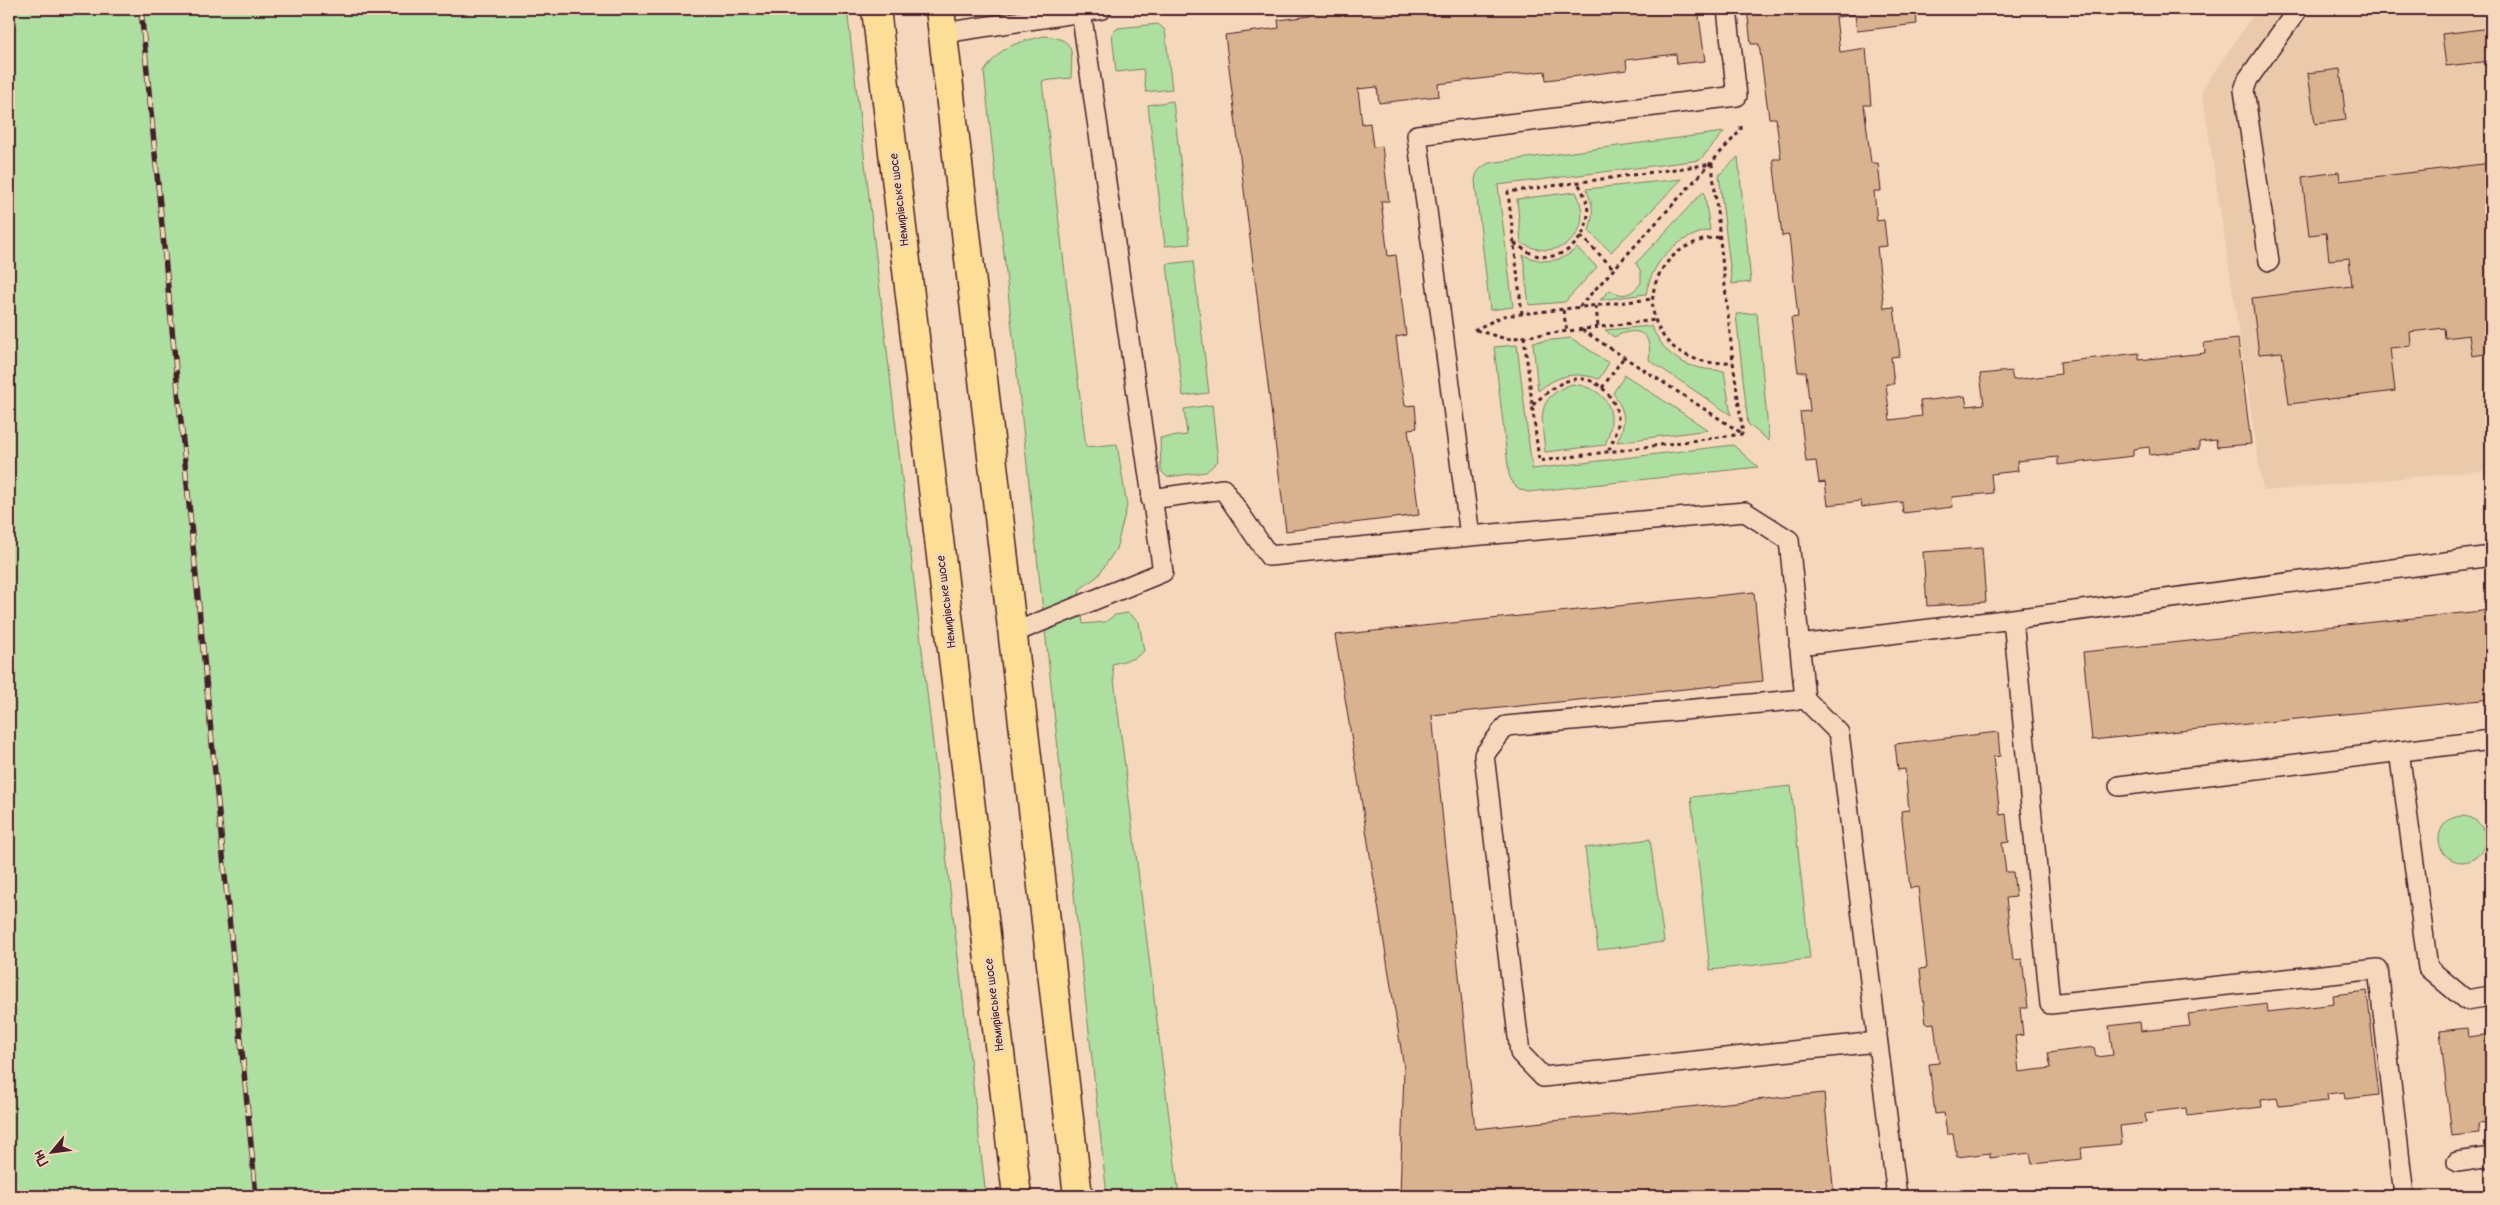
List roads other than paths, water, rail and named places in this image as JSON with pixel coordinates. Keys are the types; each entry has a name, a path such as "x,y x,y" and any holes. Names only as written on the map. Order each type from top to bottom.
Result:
{"main road":[{"name":"Немирівське шосе","path":"876,9 1017,1196"},
{"path":"942,21 1078,1196"}],"lane":[{"path":"942,21 1102,9"},
{"path":"1470,536 1417,135 1737,96 1727,9"},
{"path":"2269,261 2244,90 2248,78 2298,9"},
{"path":"1013,633 1162,572 1081,11"},
{"path":"1151,499 1223,489 1269,556 1746,512 1788,540 1805,699 1839,733 1897,1196"},
{"path":"1800,645 2491,556"},
{"path":"2013,619 2050,1004 2378,969 2404,1196"},
{"path":"1805,699 1506,726 1484,755 1520,1053 1543,1076 1877,1042"},
{"path":"2119,786 2491,740"},
{"path":"2399,751 2428,968 2466,1000 2491,996"},
{"path":"2457,1162 2491,1157"}],"railway":[{"path":"141,9 256,1196"}]}
